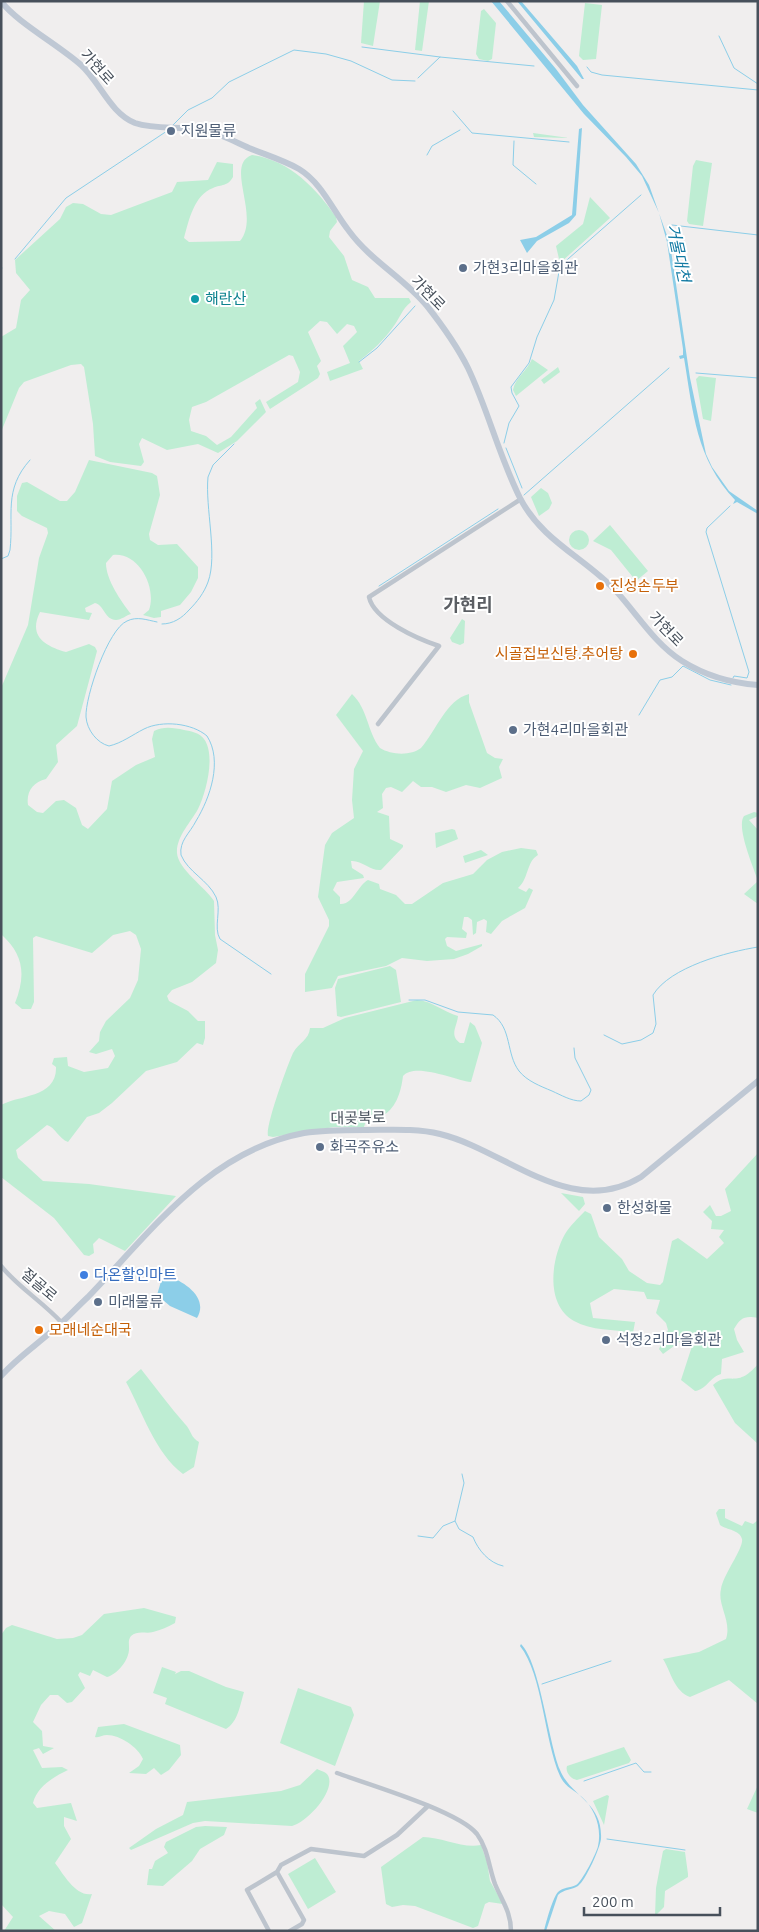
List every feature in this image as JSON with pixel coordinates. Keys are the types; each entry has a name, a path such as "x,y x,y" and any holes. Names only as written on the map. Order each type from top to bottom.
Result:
{"street":[{"name":"가현로","path":"1,1 10,12 56,44 82,66 127,119 146,126 211,132 286,163 308,176 330,202 359,244 369,255 418,296 458,348 520,499 548,534 615,590 661,643 679,659 716,678 758,685"},
{"path":"507,1 577,86"},
{"path":"378,724 439,646 416,638 389,621 371,604 369,597 520,499"},
{"name":"대곶북로","path":"1,1376 62,1323 185,1195 215,1170 265,1144 294,1136 330,1130 427,1131 454,1138 559,1186 584,1191 598,1191 620,1187 641,1177 758,1081"},
{"name":"절골로","path":"1,1266 14,1281 42,1302 62,1323"},
{"path":"337,1773 428,1806 465,1824 477,1834 484,1848 495,1882 510,1914 511,1931"},
{"path":"269,1931 247,1890 277,1872 281,1866 311,1849 364,1856 398,1835 428,1806"},
{"path":"277,1872 304,1920 302,1924 290,1931"}],"green space":[{"path":"364,1 380,1 373,46 361,43"},
{"path":"420,1 429,1 422,51 415,50"},
{"path":"585,3 602,5 596,59 583,60 579,56"},
{"path":"484,9 496,23 492,59 488,61 479,59 476,54 481,11"},
{"path":"533,133 569,138 534,137"},
{"path":"252,155 265,158 290,169 310,186 328,206 336,217 337,222 330,231 329,237 344,256 352,280 368,287 375,298 409,298 411,302 389,332 378,345 359,361 363,369 330,381 327,372 350,363 343,346 357,332 354,326 347,324 337,334 327,322 320,321 308,332 321,361 317,366 320,374 318,378 270,409 266,402 298,382 300,372 293,356 289,355 206,402 192,407 189,420 191,431 206,436 217,445 231,437 257,408 255,403 260,399 266,412 237,441 218,453 198,444 167,450 142,438 139,444 144,462 141,466 110,462 95,456 93,424 84,367 81,364 71,365 24,382 19,388 1,432 1,337 16,328 21,300 30,290 16,273 15,260 60,219 66,207 73,203 83,204 101,214 111,215 172,192 177,182 208,180 217,162 233,164 233,177 226,184 213,188 201,196 193,209 184,238 189,242 240,241 245,231 247,218 241,169 244,161"},
{"path":"696,160 712,163 703,226 689,224 687,221 693,166"},
{"path":"590,197 610,218 560,263 556,246 583,224"},
{"path":"532,359 548,370 516,396 513,390 514,386"},
{"path":"558,367 560,372 544,384 541,380"},
{"path":"699,376 716,378 711,421 703,419 696,379"},
{"path":"89,460 152,473 157,476 160,495 149,534 150,540 158,545 177,544 198,567 198,578 191,592 180,605 161,611 161,617 154,618 143,615 149,610 151,601 148,582 144,573 131,559 113,555 106,563 108,576 131,614 118,620 112,619 109,618 101,606 95,603 85,608 86,612 92,613 89,620 40,612 36,628 37,634 45,643 66,652 89,644 95,647 97,651 77,726 56,745 58,762 46,779 41,780 31,788 28,796 28,805 37,812 43,813 56,801 64,800 76,808 82,825 88,829 107,809 112,781 136,765 155,757 152,739 154,731 162,728 173,728 200,735 208,746 209,774 198,809 184,830 177,847 177,853 187,872 214,901 215,935 218,950 216,963 192,982 172,990 167,996 169,1001 188,1011 198,1021 205,1021 203,1045 197,1043 177,1062 146,1071 112,1103 99,1113 87,1117 68,1142 47,1125 16,1150 18,1158 43,1181 89,1184 176,1196 125,1251 99,1238 93,1244 94,1253 89,1256 84,1255 54,1218 1,1177 1,1105 35,1094 50,1085 55,1077 56,1067 52,1064 54,1058 67,1057 68,1066 84,1072 108,1068 115,1056 112,1049 96,1054 89,1052 99,1041 100,1032 106,1021 130,998 138,980 141,949 136,935 130,931 113,935 92,953 36,936 33,938 34,1002 31,1009 22,1009 15,1003 21,983 21,966 9,942 1,934 1,688 28,625 39,558 48,533 47,528 22,516 17,511 17,496 22,483 27,482 60,501 67,501 75,492"},
{"path":"541,488 548,493 552,503 549,509 539,516 531,497"},
{"path":"610,525 648,571 636,581 611,550 593,541"},
{"path":"575,530 583,530 589,536 589,544 583,550 575,550 569,544 569,536"},
{"path":"462,619 465,621 464,643 460,645 452,642 450,638"},
{"path":"352,694 361,706 372,734 380,748 401,754 417,751 421,748 448,709 461,697 469,694 469,702 487,753 495,758 503,759 499,767 502,778 480,788 466,785 446,792 432,787 421,787 413,781 402,792 391,787 386,788 382,794 383,808 377,812 389,816 390,839 403,845 403,847 381,870 351,861 352,868 363,875 364,878 337,882 333,890 340,897 340,904 352,898 368,880 379,884 380,889 396,895 405,904 412,904 443,883 473,874 487,860 502,852 521,848 536,850 538,855 531,862 522,884 518,888 526,892 529,888 533,890 525,908 502,921 491,934 486,932 487,921 484,919 477,922 476,933 473,935 472,920 464,917 462,929 467,933 466,938 447,937 445,939 447,946 456,951 482,944 482,946 468,954 454,959 427,961 402,958 386,966 338,976 332,988 305,992 305,974 329,926 329,920 318,897 325,845 332,833 354,818 352,800 354,769 363,751 336,715"},
{"path":"754,812 758,813 758,816 749,820 758,830 758,881 742,829 744,816"},
{"path":"455,830 458,839 436,848 435,833"},
{"path":"481,850 488,855 465,863 463,856"},
{"path":"758,881 758,904 744,894"},
{"path":"390,966 396,970 401,1002 341,1017 337,1016 335,988 338,979"},
{"path":"417,1000 428,1002 458,1016 454,1034 460,1043 464,1043 470,1022 475,1026 482,1043 471,1082 425,1071 409,1072 403,1076 397,1100 390,1110 380,1117 368,1114 364,1127 334,1127 273,1137 268,1136 273,1108 290,1059 295,1049 308,1035 310,1028 323,1028 345,1018"},
{"path":"758,1153 758,1318 746,1317 736,1325 734,1329 737,1340 744,1352 722,1359 721,1374 695,1391 681,1380 694,1340 685,1338 663,1354 659,1349 668,1330 666,1323 656,1313 660,1300 647,1299 644,1292 614,1289 590,1303 593,1318 635,1322 633,1333 588,1327 574,1321 565,1314 558,1304 553,1281 556,1256 565,1234 585,1211 591,1214 599,1237 622,1259 629,1271 647,1283 660,1285 663,1282 672,1241 678,1238 707,1259 724,1243 719,1237 724,1230 711,1229 712,1221 703,1212 710,1205 716,1216 721,1216 731,1211 725,1189"},
{"path":"561,1193 583,1197 585,1204 579,1211"},
{"path":"758,1364 758,1444 735,1423 713,1385 724,1379 744,1376"},
{"path":"141,1369 199,1442 194,1467 183,1474 173,1465 157,1443 126,1382"},
{"path":"719,1509 725,1509 725,1518 742,1526 745,1521 753,1524 758,1520 758,1704 729,1680 690,1697 677,1686 663,1659 699,1652 726,1639 727,1626 720,1595 725,1577 740,1549 742,1539 736,1532 720,1525 716,1513"},
{"path":"144,1608 176,1617 175,1623 153,1632 133,1634 129,1639 128,1656 115,1673 107,1677 93,1670 90,1676 80,1672 78,1675 85,1688 72,1702 67,1703 58,1695 50,1695 41,1705 33,1722 42,1731 43,1746 54,1748 43,1754 39,1748 33,1750 42,1768 62,1767 68,1770 46,1783 38,1792 33,1803 37,1808 71,1803 77,1821 64,1817 64,1826 71,1839 55,1863 76,1889 86,1894 92,1894 82,1923 74,1927 65,1914 49,1911 39,1916 56,1931 4,1931 13,1917 1,1904 1,1635 6,1628 12,1625 57,1639 73,1638 82,1635 104,1614"},
{"path":"162,1667 176,1672 175,1674 181,1671 189,1671 226,1687 244,1692 238,1713 230,1726 226,1729 165,1704 167,1698 153,1693"},
{"path":"298,1688 351,1707 354,1715 335,1766 280,1743"},
{"path":"124,1724 180,1745 181,1755 169,1770 161,1775 154,1768 146,1774 129,1773 139,1766 143,1759 137,1750 128,1742 117,1737 107,1735 95,1737 98,1727"},
{"path":"624,1747 631,1760 629,1763 577,1780 568,1773 567,1766"},
{"path":"317,1769 327,1774 329,1778 327,1792 318,1806 305,1819 292,1826 205,1821 193,1823 131,1850 129,1848 156,1829 183,1815 187,1802 281,1791 300,1785"},
{"path":"758,1785 758,1813 747,1809"},
{"path":"607,1795 609,1796 604,1825 593,1801"},
{"path":"196,1827 227,1827 224,1835 200,1849 192,1861 163,1886 147,1885 149,1869 152,1869 155,1861 168,1853 164,1847 166,1842"},
{"path":"423,1837 474,1846 481,1845 487,1862 490,1881 503,1904 489,1902 485,1904 478,1926 473,1928 415,1906 403,1905 392,1907 386,1904 381,1867"},
{"path":"666,1849 685,1852 688,1877 665,1891 664,1907 655,1916 656,1888 663,1851"},
{"path":"315,1858 336,1892 308,1909 288,1874"}],"water":[{"path":"491,1 499,1 556,69 583,105 636,164 649,185 659,213 642,176 584,114"},
{"path":"517,1 521,1 577,66 584,79 582,79"},
{"path":"582,128 576,215 569,223 537,241 527,253 520,240 536,237 572,215 579,129"},
{"path":"659,213 670,244 690,378 706,454 712,467 729,491 758,511 758,514 737,502 733,504 735,500 712,468 704,451 698,434 684,358 680,359 679,356 683,355 683,349 667,242"},
{"path":"168,1276 188,1287 198,1298 200,1311 197,1318 170,1306 157,1295 162,1278"},
{"path":"521,1644 528,1654 539,1684 560,1770 571,1787 579,1795 567,1786 560,1776 550,1745 534,1673 528,1658 520,1646"},
{"path":"588,1804 597,1816 600,1827 601,1839 598,1849 589,1871 581,1883 558,1895 546,1931 544,1931 556,1895 562,1889 579,1883 597,1849 599,1839 598,1826 594,1813"}],"waterway":[{"path":"719,36 734,68 758,84"},
{"path":"362,47 440,57"},
{"path":"173,125 188,110 212,98 229,82 294,50 326,54 351,61 392,80 415,81"},
{"path":"418,78 440,57 534,66"},
{"path":"587,67 591,72 602,75 758,90"},
{"path":"453,111 472,133 569,142"},
{"path":"427,155 432,146 460,130"},
{"path":"15,259 66,198 167,131"},
{"path":"514,141 513,165 536,184"},
{"path":"504,443 509,423 519,406 511,387 529,363 537,337 554,300 560,266 641,195"},
{"name":"거물대천","path":"672,225 758,235"},
{"path":"359,362 377,348 415,306"},
{"path":"524,495 669,368"},
{"path":"696,373 758,378"},
{"path":"162,624 174,622 183,616 200,597 208,582 212,559 208,477 213,465 234,444"},
{"path":"506,448 522,488"},
{"path":"1,559 8,556 10,550 13,492 16,482 30,460"},
{"path":"730,506 707,528 706,532 749,672 747,678 734,676 733,678"},
{"path":"379,586 498,509"},
{"path":"157,622 142,619 127,621 112,637 99,664 89,695 87,722 97,739 109,746 159,724 177,724 193,728 207,736 212,746 214,757 213,779 206,802 183,841 181,855 188,866 216,897 218,902 217,929 220,939 271,974"},
{"path":"639,715 660,680 672,677 683,666 710,680 731,685"},
{"path":"604,1035 622,1044 641,1040 653,1033 656,1024 653,995 672,976 700,962 758,947"},
{"path":"409,1000 425,1000 458,1012 493,1015 503,1027 512,1057 522,1075 570,1099 581,1101 589,1095 591,1090 575,1058 574,1048"},
{"path":"455,1521 464,1483 462,1474"},
{"path":"418,1536 433,1538 443,1526 455,1521 459,1529 473,1537 485,1555 493,1562 503,1566"},
{"path":"542,1684 611,1661"},
{"path":"584,1781 636,1763 644,1772 651,1772"},
{"path":"607,1839 685,1850"}],"place":[{"name":"지원물류","path":"171,131"},
{"name":"가현3리마을회관","path":"463,268"},
{"name":"해란산","path":"195,299"},
{"name":"진성손두부","path":"600,586"},
{"name":"시골집보신탕.추어탕","path":"633,654"},
{"name":"가현4리마을회관","path":"513,730"},
{"name":"화곡주유소","path":"320,1147"},
{"name":"한성화물","path":"607,1208"},
{"name":"다온할인마트","path":"84,1275"},
{"name":"미래물류","path":"98,1302"},
{"name":"모래네순대국","path":"39,1330"},
{"name":"석정2리마을회관","path":"606,1340"}],"district":[{"name":"가현리","path":"468,605"}]}
